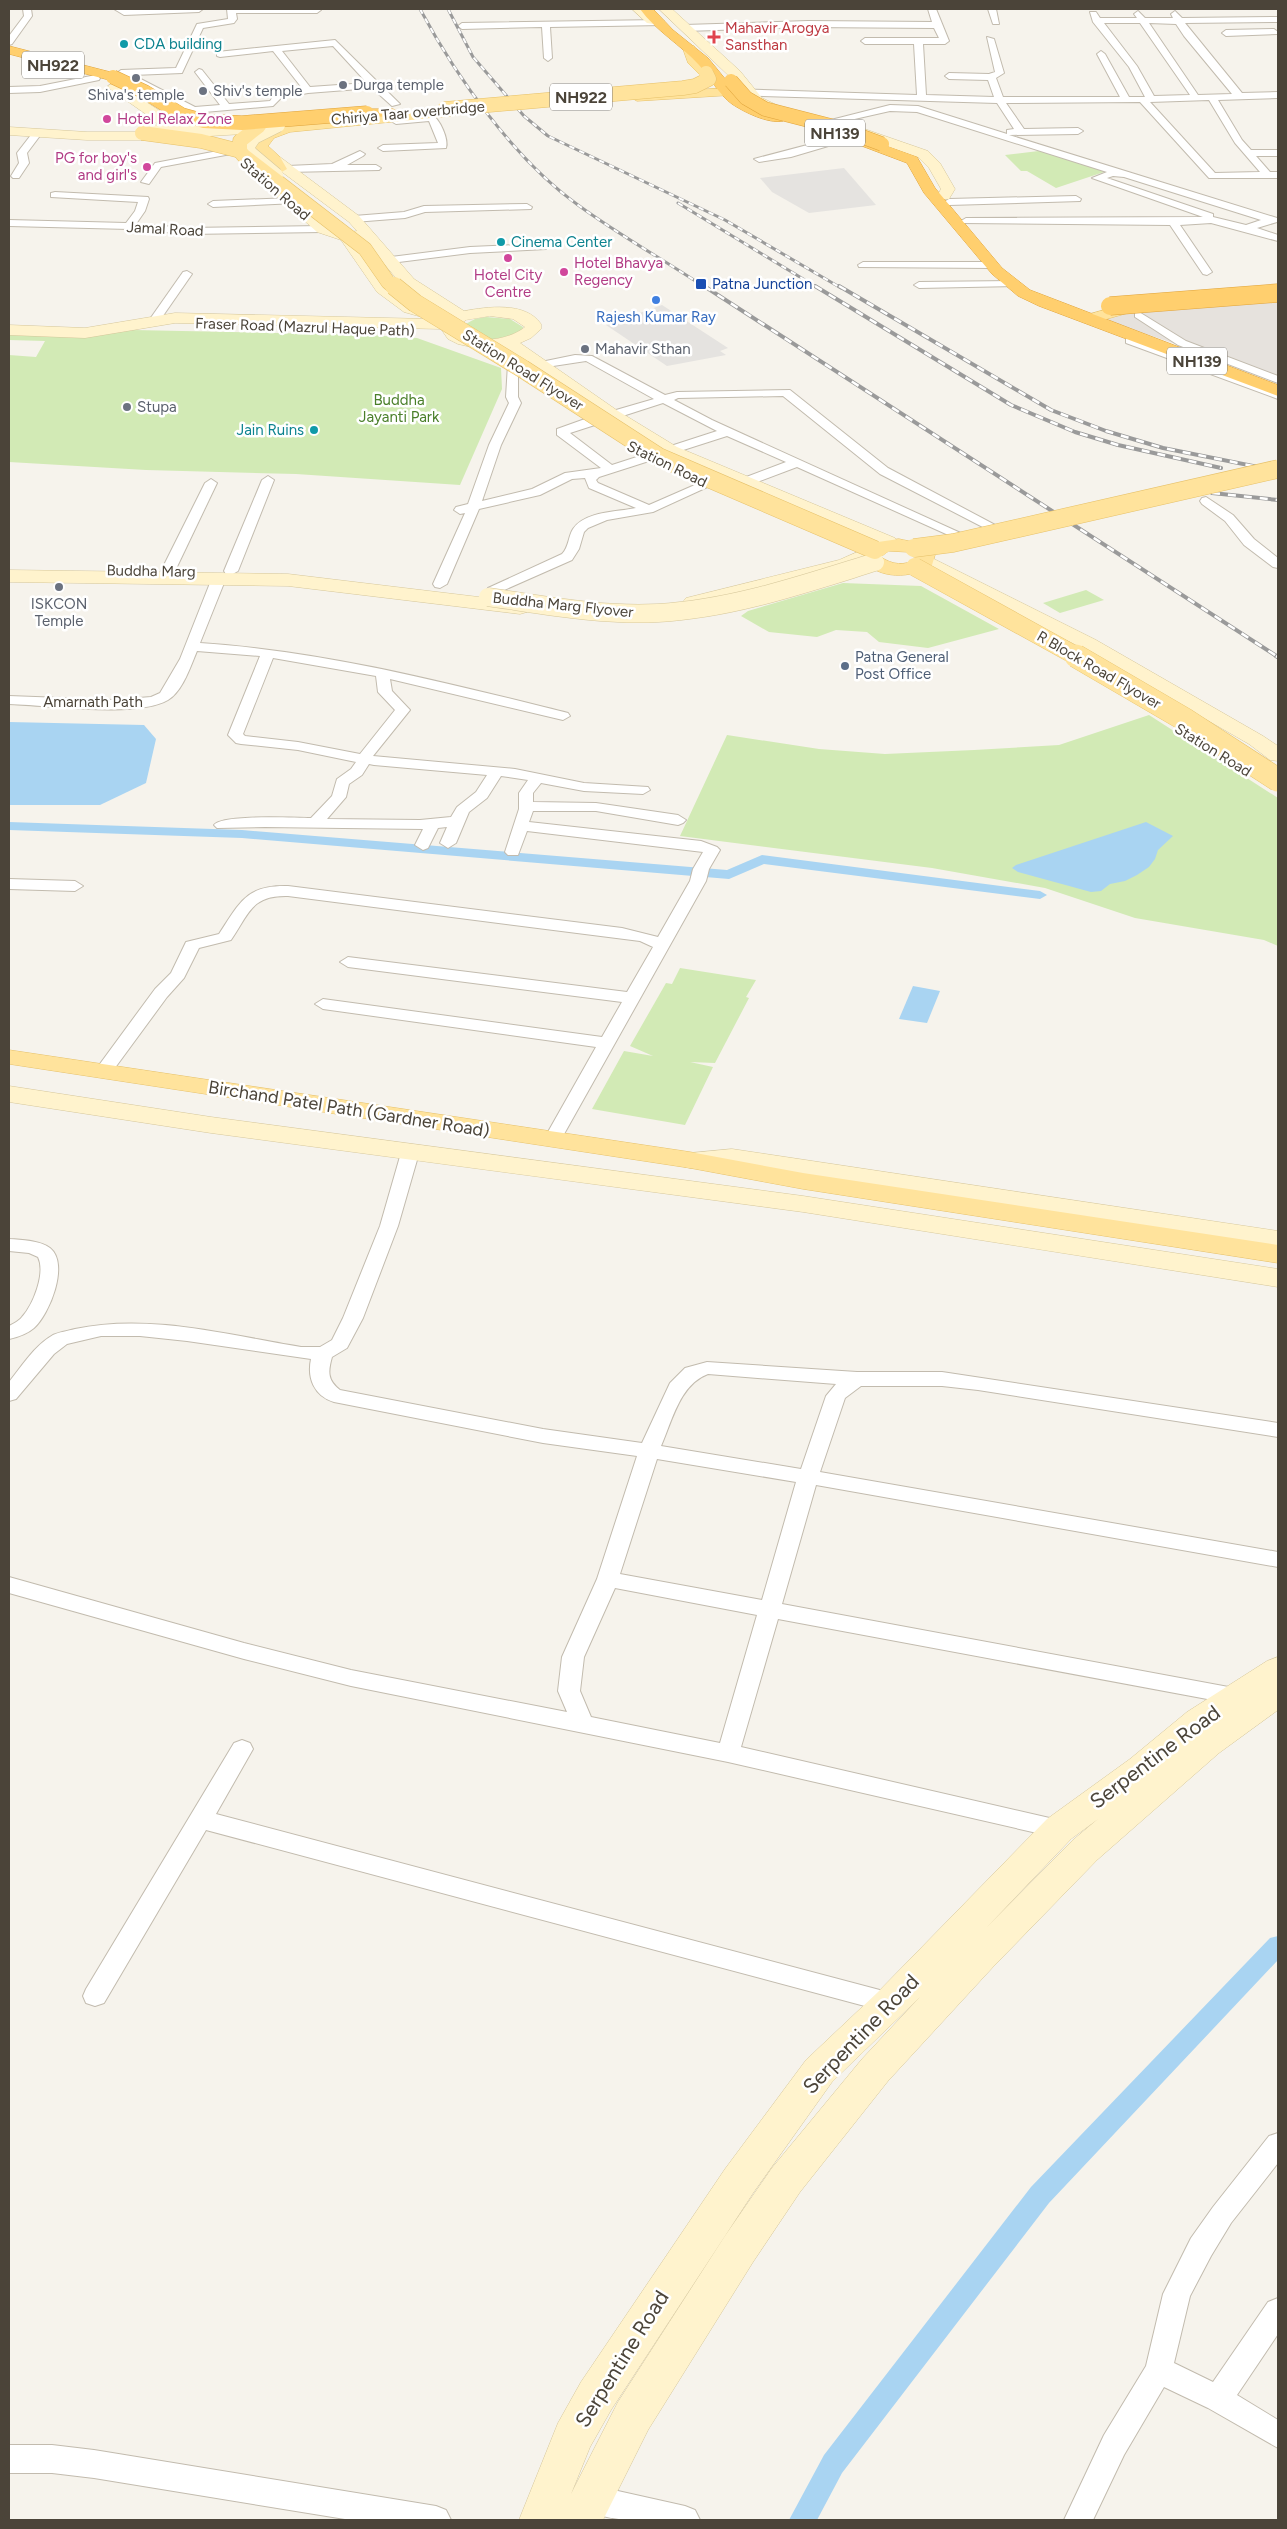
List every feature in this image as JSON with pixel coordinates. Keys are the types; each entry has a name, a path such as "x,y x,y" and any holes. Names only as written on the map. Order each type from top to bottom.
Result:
{"highway":[{"name":"Chiriya Taar overbridge","path":"646,9 677,29 678,34 712,60 729,86 746,98 765,109 839,128 912,155 924,166 945,197"},
{"name":"Chiriya Taar overbridge","path":"659,16 691,54"},
{"name":"NH922","path":"9,52 100,75 146,92 182,114 204,121 242,123 367,113 394,109"},
{"name":"NH139","path":"691,54 729,86 735,100 756,111 849,137 912,160 929,190 992,265 1013,284 1278,385"},
{"name":"NH139","path":"945,197 1034,293"},
{"path":"1108,321 1114,304 1278,291"},
{"path":"1034,293 1084,304 1108,321"},
{"path":"1108,321 1119,308 1278,299"},
{"name":"NH139","path":"1108,321 1278,391"}],"main road":[{"path":"638,9 650,20 659,16 685,28 735,74 757,101 828,122 923,154 935,166 948,189 945,197"},
{"name":"Chiriya Taar overbridge","path":"280,128 394,109 695,86 709,79 691,54"},
{"name":"Station Road","path":"100,75 194,128 208,134 261,149"},
{"name":"Station Road","path":"100,75 155,114 174,133 234,151 292,201 329,226"},
{"path":"637,97 686,96 729,86"},
{"name":"Chiriya Taar overbridge","path":"9,126 79,132 142,133 260,126 280,128 694,92 729,86"},
{"path":"9,126 174,133 194,128"},
{"path":"142,133 201,141 234,151 240,141 260,126"},
{"path":"261,149 261,142 280,128"},
{"path":"280,128 263,131 249,142 247,147 250,154 329,226 345,237 360,254 377,284 384,305"},
{"name":"NH922","path":"9,132 87,136 174,133 208,134 280,128"},
{"name":"Station Road Flyover","path":"261,149 362,236 395,277 414,294 524,360 646,442 679,460 875,554"},
{"name":"Station Road Flyover","path":"234,151 365,249 388,282 415,303 523,369 628,438 659,457 875,554"},
{"path":"281,166 354,219 408,282 453,323 467,341 500,342 529,334 533,329 533,324 528,318 505,312 482,312 453,323 410,309 384,305 342,324"},
{"path":"345,237 368,234"},
{"path":"1108,321 1226,298 1278,291"},
{"path":"1108,321 1155,301 1226,298 1278,299"},
{"name":"Fraser Road (Mazrul Haque Path)","path":"157,320 171,322 453,323"},
{"name":"Fraser Road (Mazrul Haque Path)","path":"9,330 85,333 157,320 342,324 453,323"},
{"path":"500,342 540,365 612,415 671,451 745,482 875,554 901,574 953,543 1278,469"},
{"name":"Station Road","path":"500,342 512,366 589,421 647,458 875,554"},
{"path":"923,561 1278,476"},
{"path":"301,576 435,583 614,605 657,606 704,601 846,564 912,543 923,561 1090,644 1256,740 1278,755"},
{"path":"301,576 595,617 661,619 710,613 875,554"},
{"name":"Buddha Marg Flyover","path":"301,576 565,608 609,612 658,613 703,608 875,554"},
{"name":"Station Road","path":"923,561 1001,619 1083,667 1278,790"},
{"name":"R Block Road Flyover","path":"923,561 1017,612 1195,714 1278,767"},
{"name":"R Block Road Flyover","path":"923,561 1030,629 1213,737 1278,780"},
{"name":"Buddha Marg","path":"9,569 168,571 225,575"},
{"name":"Buddha Marg","path":"9,576 301,576"},
{"name":"Birchand Patel Path (Gardner Road)","path":"9,1057 690,1160 801,1187"},
{"name":"Birchand Patel Path (Gardner Road)","path":"9,1073 414,1144 801,1187"},
{"path":"9,1094 211,1125 414,1144 1278,1278"},
{"path":"690,1160 732,1157 1278,1239"},
{"path":"801,1187 1278,1254"},
{"path":"801,1187 1278,1267"},
{"name":"Serpentine Road","path":"540,2520 573,2437 596,2396 739,2181 819,2071 890,2003 1059,1829 1142,1768 1199,1721 1234,1696 1278,1669"},
{"path":"586,2510 633,2416 771,2201 809,2150 875,2070 1058,1877 1112,1825 1207,1744 1278,1693"},
{"path":"739,2181 771,2201"},
{"path":"664,2292 700,2310"}],"street":[{"path":"9,42 28,16 27,9 34,9"},
{"path":"9,90 40,89 100,75 179,72 200,26 199,9 124,12 118,9"},
{"path":"200,26 231,21 233,19 231,9 317,10"},
{"path":"865,41 946,41 937,25 932,9"},
{"path":"992,9 996,22"},
{"path":"1091,9 1096,20 1133,66 1147,99 1212,176 1278,175"},
{"path":"1134,9 1196,98"},
{"path":"1171,9 1240,97"},
{"path":"462,26 546,26 659,16"},
{"path":"1096,20 1278,19"},
{"path":"685,28 808,24 937,25"},
{"path":"546,26 548,58"},
{"path":"1216,33 1274,32"},
{"path":"948,76 990,77 1000,73 990,39"},
{"path":"918,41 921,63 918,76 922,98"},
{"path":"220,54 335,43 394,109"},
{"path":"228,44 234,53"},
{"path":"276,49 308,90"},
{"path":"1101,54 1126,100"},
{"path":"199,72 227,107"},
{"path":"100,75 159,91 193,110"},
{"path":"990,77 1000,100 1021,132"},
{"path":"167,114 273,103 278,96 308,90 374,85"},
{"path":"729,86 748,91 1000,100 1126,100 1278,95"},
{"path":"1212,98 1248,153 1266,175"},
{"path":"828,122 877,110 910,108 955,119 1171,190 1193,198 1225,208 1226,212 1215,216 1206,215 1097,178 1113,173 1140,181 1171,190 1274,220"},
{"path":"280,128 432,118 443,141 443,146 383,148"},
{"path":"994,132 1078,131"},
{"path":"13,182 24,163 19,159 37,133"},
{"path":"759,159 819,147 849,137"},
{"path":"146,182 158,165 234,151"},
{"path":"1248,153 1278,153"},
{"path":"336,168 360,154"},
{"path":"281,166 376,168"},
{"path":"1119,187 1140,181"},
{"path":"1148,196 1171,190"},
{"path":"55,195 144,199 140,211 129,226"},
{"path":"945,197 1076,199"},
{"path":"1174,205 1193,198"},
{"path":"213,204 292,201"},
{"path":"354,219 405,215 424,209 527,207"},
{"path":"966,221 1173,222 1211,220 1278,238"},
{"path":"1246,228 1274,220"},
{"path":"1173,222 1207,272"},
{"name":"Jamal Road","path":"9,224 129,226 188,231 329,226"},
{"path":"391,260 470,250 542,247"},
{"path":"863,265 992,265"},
{"path":"157,320 187,274"},
{"path":"919,285 1013,284"},
{"path":"1139,315 1182,344 1278,380"},
{"path":"1130,341 1278,396"},
{"path":"540,365 575,358 588,358 661,400 727,432 959,536"},
{"path":"435,583 481,470 514,403 512,397 512,366"},
{"path":"610,469 560,432 565,428 685,394 736,395 786,392 884,471 1014,533 923,561"},
{"path":"466,509 536,492 569,476 595,474 727,432"},
{"path":"745,482 796,463"},
{"path":"595,474 590,480 593,485 649,509"},
{"name":"Amarnath Path","path":"9,700 131,704 160,700 175,684 268,480"},
{"path":"168,571 211,483"},
{"path":"493,591 567,557 572,553 577,530 583,525 649,509 708,484"},
{"path":"1206,501 1229,518 1249,542 1278,564"},
{"path":"191,646 314,660 468,692 563,716"},
{"path":"268,654 235,735 237,738 298,746 366,760 538,776 584,787 643,790"},
{"path":"315,823 339,797 342,782 354,775 366,760 372,746 403,710 384,692 384,674"},
{"path":"448,843 462,810 486,790 496,773"},
{"path":"513,852 526,806 526,793 538,776"},
{"path":"566,831 569,822 566,790 568,784"},
{"path":"526,806 604,808 678,820"},
{"path":"222,825 315,823 432,825 457,821"},
{"path":"423,845 432,825"},
{"path":"521,826 702,846 712,850 662,945 553,1139"},
{"path":"9,884 75,886"},
{"path":"103,1072 160,993 178,975 192,946 225,938 247,901 255,895 268,891 303,893 622,933 644,938 662,945"},
{"path":"348,962 632,998"},
{"path":"323,1004 607,1043"},
{"path":"9,1394 47,1350 61,1339 101,1330 140,1330 186,1335 282,1352 323,1353 340,1344 353,1318 389,1226 414,1144"},
{"path":"9,1245 39,1250 48,1256 51,1263 50,1274 43,1295 29,1322 9,1334"},
{"path":"323,1353 318,1372 322,1387 334,1395 551,1437 649,1450 1278,1560"},
{"path":"583,1724 569,1692 573,1657 583,1631 608,1579 649,1450 677,1388 692,1373 707,1368 724,1368 857,1379 942,1379 1278,1430"},
{"path":"728,1752 808,1477 836,1396 844,1387 857,1379"},
{"path":"608,1579 1234,1696"},
{"path":"9,1585 244,1651 351,1678 728,1752 1059,1829"},
{"path":"95,1996 242,1749"},
{"path":"201,1819 890,2003"},
{"path":"1078,2520 1114,2445 1159,2370 1177,2294 1201,2247 1222,2215 1278,2144"},
{"path":"1218,2399 1278,2311"},
{"path":"1159,2370 1218,2399 1278,2435"},
{"path":"9,2459 52,2459 103,2465 436,2520"},
{"path":"586,2510 685,2520"}],"shaded area":[{"path":"844,168 876,205 809,213 772,192 760,178"},
{"path":"1278,302 1278,378 1092,316 1089,313"},
{"path":"662,305 728,348 720,351 726,355 667,366 606,325"}],"green space":[{"path":"1047,150 1110,170 1056,188 1027,171 1021,171 1005,155"},
{"path":"486,317 510,319 523,327 522,332 517,336 483,341 460,327 475,319"},
{"name":"Buddha Jayanti Park","path":"133,330 369,335 417,338 501,368 502,389 460,485 296,474 146,470 9,462 9,355 36,357 45,341 9,340 9,334 94,335"},
{"path":"843,583 921,586 999,629 928,648 879,642 867,632 836,630 817,637 769,632 741,616 748,611"},
{"path":"1086,590 1104,600 1060,613 1043,603"},
{"path":"1149,715 1278,798 1278,946 1264,940 1135,918 1045,888 932,868 680,836 727,735 819,749 885,754 974,750 1059,745"},
{"path":"680,968 756,980 746,997 749,998 715,1063 690,1062 713,1067 685,1125 592,1109 624,1051 653,1056 630,1046 666,983 672,984"}],"water":[{"path":"9,722 144,725 156,739 146,783 100,805 9,805"},
{"path":"1146,822 1173,836 1158,850 1155,859 1149,867 1125,881 1110,884 1101,891 1091,892 1018,872 1012,868 1016,865"},
{"path":"913,986 940,991 927,1023 899,1019"}],"waterway":[{"path":"9,826 242,834 729,875 762,859 1040,895"},
{"path":"802,2520 833,2464 1040,2195 1278,1945"}],"railway":[{"path":"420,9 469,89 489,116 532,165 578,205 706,288"},
{"path":"448,9 473,57 524,116 548,136 725,220 841,288"},
{"path":"678,203 818,288"},
{"path":"704,286 1278,657 1276,656"},
{"path":"815,286 1011,405 1075,432 1118,445 1221,468"},
{"path":"839,286 1051,410 1106,431 1163,448 1278,471"},
{"path":"1212,493 1278,500"}],"place":[{"name":"Mahavir Arogya Sansthan","path":"714,37"},
{"name":"CDA building","path":"124,44"},
{"name":"Shiva's temple","path":"136,78"},
{"name":"Durga temple","path":"343,85"},
{"name":"Shiv's temple","path":"203,91"},
{"name":"Hotel Relax Zone","path":"107,119"},
{"name":"PG for boy's and girl's","path":"147,167"},
{"name":"Cinema Center","path":"501,242"},
{"name":"Hotel City Centre","path":"508,258"},
{"name":"Hotel Bhavya Regency","path":"564,272"},
{"name":"Patna Junction","path":"701,284"},
{"name":"Rajesh Kumar Ray","path":"656,300"},
{"name":"Mahavir Sthan","path":"585,349"},
{"name":"Stupa","path":"127,407"},
{"name":"Jain Ruins","path":"314,430"},
{"name":"ISKCON Temple","path":"59,587"},
{"name":"Patna General Post Office","path":"845,666"}]}
